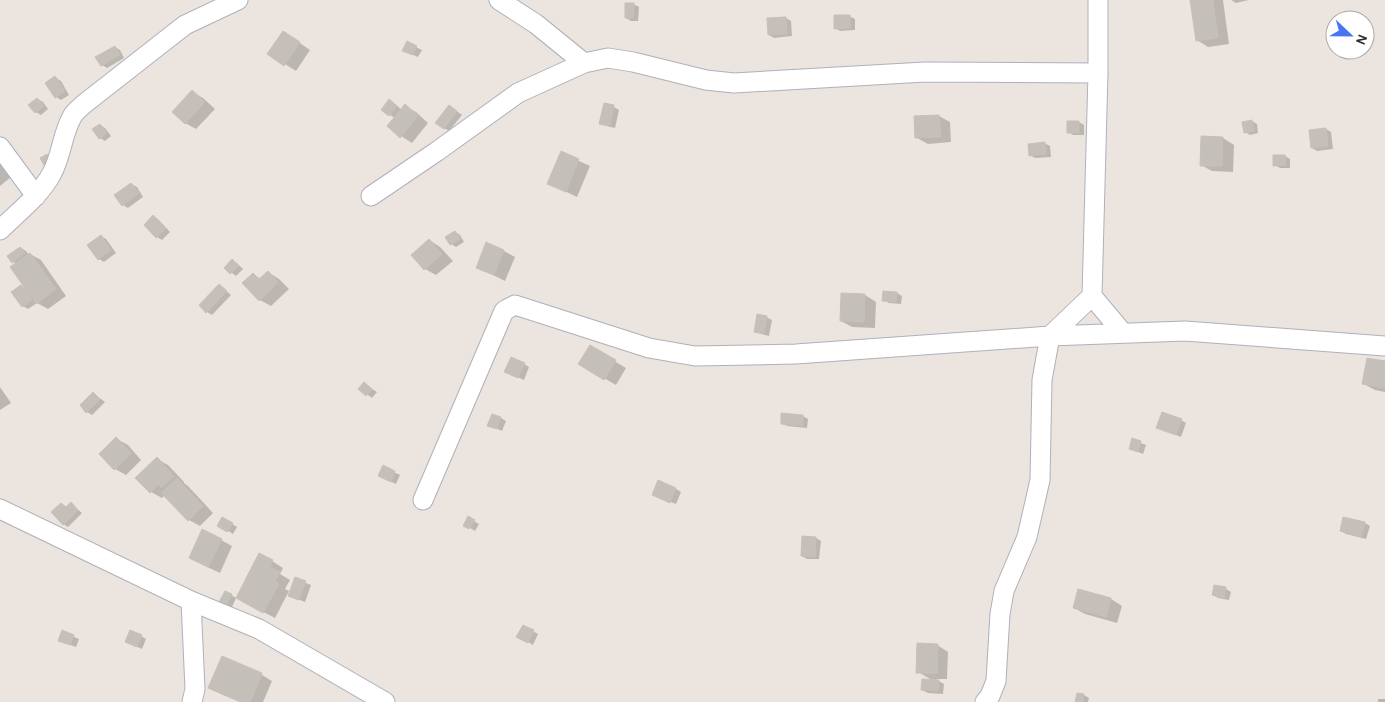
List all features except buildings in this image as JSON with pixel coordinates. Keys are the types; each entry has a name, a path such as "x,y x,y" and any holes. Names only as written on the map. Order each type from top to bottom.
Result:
{"street":[{"path":"0,230 36,196 46,183 53,171 66,129 74,114 84,104 185,25 238,0"},
{"path":"499,0 536,24 584,63"},
{"path":"1098,0 1092,296 1123,333"},
{"path":"371,196 518,93 584,63 608,58 633,62 706,80 734,83 926,72 1098,73"},
{"path":"0,147 36,196"},
{"path":"985,702 990,696 996,681 1000,614 1004,591 1027,538 1040,480 1042,380 1050,336 1092,296"},
{"path":"423,500 504,312 515,305 648,348 695,356 796,354 1050,336 1185,330 1385,346"},
{"path":"0,509 190,601 259,629 385,702"},
{"path":"190,601 194,689 192,702"}]}
